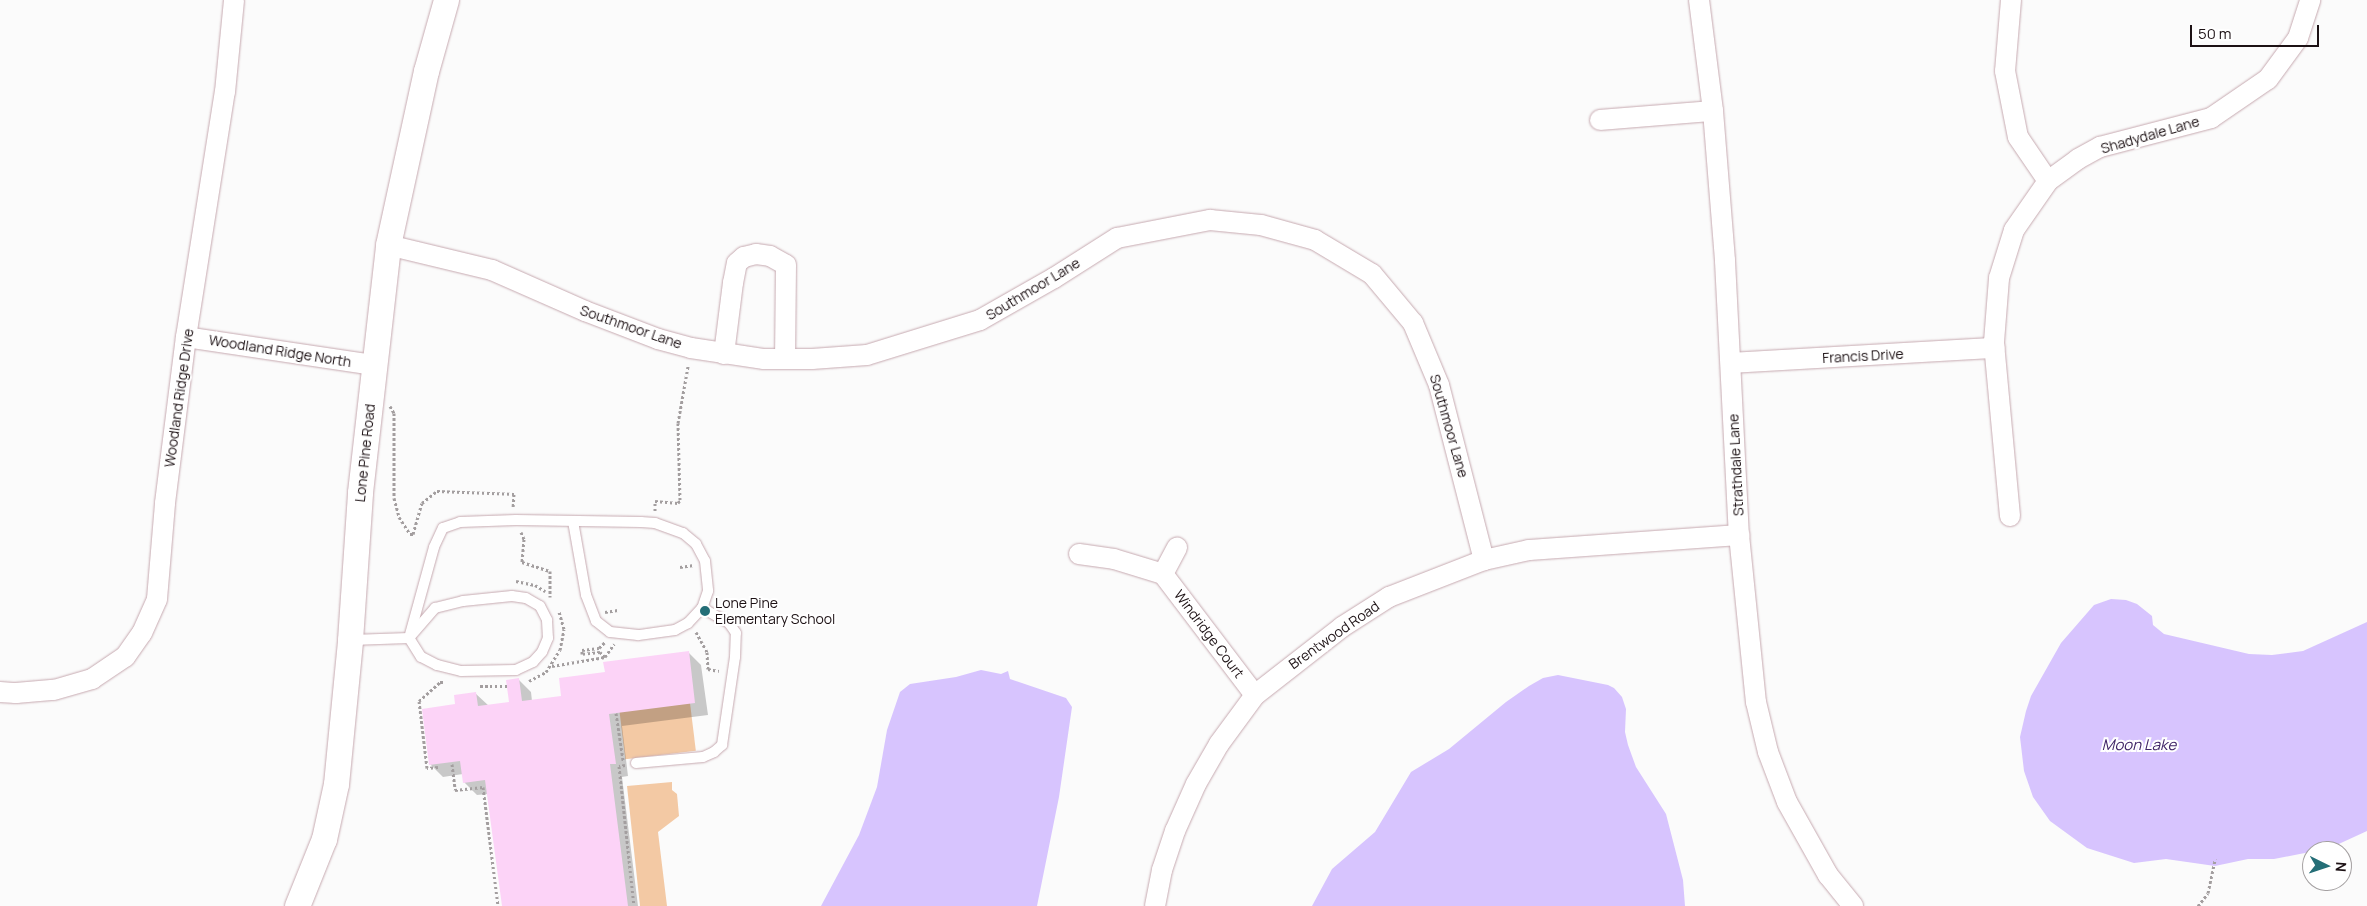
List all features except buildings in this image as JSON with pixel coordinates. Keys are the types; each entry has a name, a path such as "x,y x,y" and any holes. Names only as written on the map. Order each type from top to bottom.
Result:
{"street":[{"name":"Woodland Ridge Drive","path":"0,692 16,693 54,690 92,679 126,658 142,633 157,600 164,502 186,337 225,92 234,0"},
{"name":"Lone Pine Road","path":"297,906 324,839 336,784 350,640 360,492 388,246 426,71 446,0"},
{"name":"Strathdale Lane","path":"1699,0 1713,111 1731,363 1739,535 1756,702 1768,752 1787,802 1828,875 1853,906"},
{"path":"2011,0 2005,71 2018,138 2048,182"},
{"name":"Shadydale Lane","path":"2010,516 1995,348 1999,278 2014,230 2048,182 2078,159 2100,148 2211,118 2268,79 2298,38 2310,0"},
{"path":"1600,120 1713,111"},
{"name":"Southmoor Lane","path":"388,246 492,270 585,311 658,339 724,354 764,359 785,359 867,355 980,320 1054,278 1117,238 1210,220 1261,225 1315,240 1372,274 1413,323 1439,385 1484,560"},
{"path":"724,354 737,263 744,257 756,254 770,256 786,266 785,359"},
{"name":"Woodland Ridge North","path":"186,337 374,365"},
{"name":"Francis Drive","path":"1731,363 1995,348"},
{"name":"Brentwood Road","path":"1155,906 1162,870 1175,831 1196,784 1219,744 1255,694 1342,627 1389,597 1484,560 1529,550 1739,535"},
{"path":"1079,554 1114,559 1164,574 1177,548"},
{"name":"Windridge Court","path":"1164,574 1255,694"}],"lane":[{"path":"350,640 409,638 435,608 495,597 526,598 540,606 547,620 548,629 548,638 542,652 533,662 516,670 462,671 437,665 421,657 409,638 434,547 443,528 460,522 516,520 573,521 655,523 683,534 696,544 705,561 708,591 702,608 688,623 676,630 638,635 610,632 596,621 586,594 578,559 573,521"},
{"path":"636,763 703,757 714,752 722,745 733,672 736,633 729,623 702,608"}],"path":[{"path":"390,406 394,413 395,421 394,498 399,517 410,534 413,534 422,503 437,491 514,494 512,513 524,539 522,562 550,571 549,595 553,601"},
{"path":"527,681 540,676 551,666 564,638 561,614 557,608"},
{"path":"696,632 707,652 708,669 733,672"},
{"path":"605,657 600,652 582,654 582,650 599,648 606,641"},
{"path":"551,666 605,657 611,650"},
{"path":"438,767 427,768 419,702 440,682 448,683"},
{"path":"475,685 506,686"},
{"path":"616,713 623,765"},
{"path":"634,906 619,766 636,763"},
{"path":"452,764 455,790 483,787 498,906"},
{"path":"2198,906 2208,893 2215,859"}],"shaded area":[{"path":"690,703 696,751 625,759 620,712"},
{"path":"672,782 672,790 677,794 679,816 658,832 667,906 640,906 627,786"}],"water":[{"name":"Moon Lake","path":"2111,599 2126,600 2137,604 2152,616 2153,625 2164,634 2249,654 2272,655 2303,651 2367,622 2367,831 2345,841 2302,841 2302,854 2274,859 2248,859 2215,866 2166,859 2134,863 2087,848 2050,821 2033,797 2024,771 2020,737 2031,696 2061,643 2094,605"},
{"path":"981,670 1001,674 1008,671 1010,679 1066,698 1072,707 1059,797 1037,906 821,906 859,835 877,787 887,730 900,692 910,684 956,677"},
{"path":"1558,675 1608,685 1614,688 1622,697 1626,709 1625,732 1636,767 1666,814 1683,880 1685,906 1312,906 1332,869 1375,832 1411,772 1449,749 1506,702 1529,686 1543,678"}],"place":[{"name":"Lone Pine Elementary School","path":"705,611"}]}
